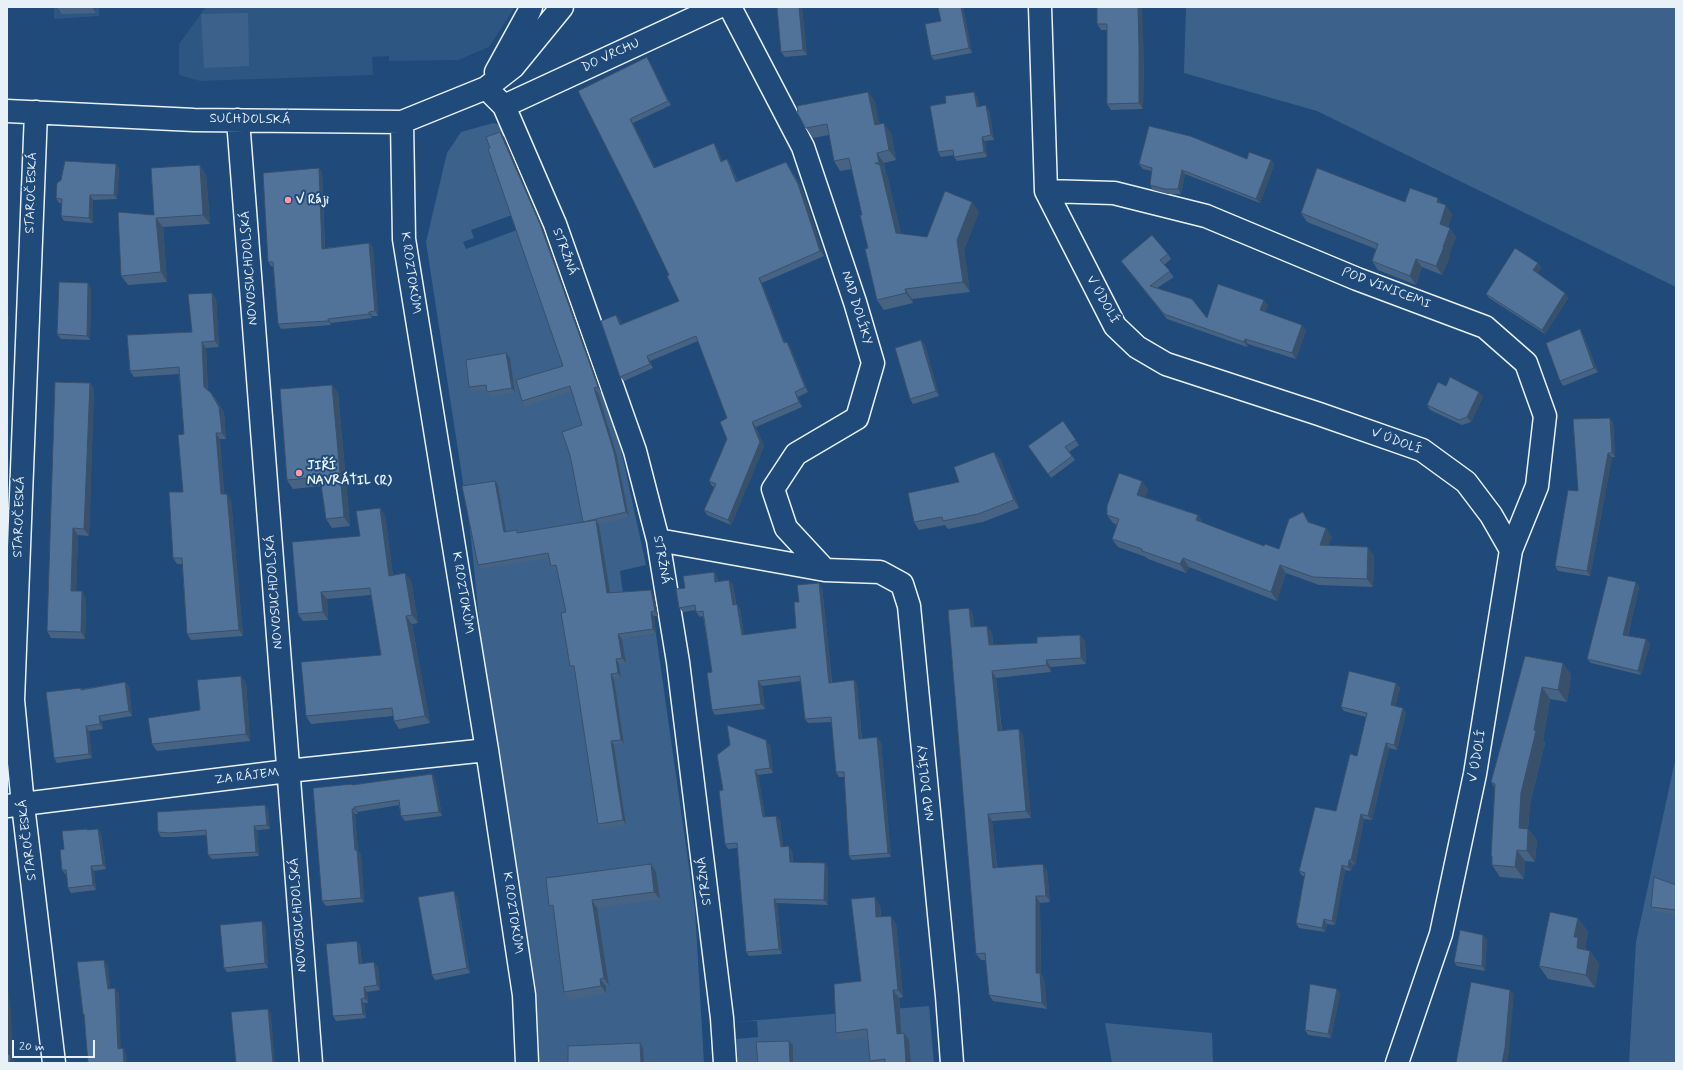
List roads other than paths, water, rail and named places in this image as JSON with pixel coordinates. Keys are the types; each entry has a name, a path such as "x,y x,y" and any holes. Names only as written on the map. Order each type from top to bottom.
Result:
{"street":[{"path":"486,88 531,7"},
{"name":"SUCHDOLSKÁ","path":"7,111 194,120 402,122 486,88 513,67 562,7"},
{"name":"DO VRCHU","path":"504,106 718,7"},
{"name":"NAD DOLÍKY","path":"730,7 803,147 855,302 873,363 858,418 796,454 773,489 786,528 825,570"},
{"name":"V ÚDOLÍ","path":"1040,7 1046,191 1115,326 1137,347 1166,364 1319,414 1422,450 1466,482 1491,515 1511,550 1475,774 1442,926 1397,1063"},
{"name":"STRŽNÁ","path":"486,88 504,106 555,224 635,451 658,540 678,662 721,1010 725,1063"},
{"name":"STAROČESKÁ","path":"36,112 13,700 15,805 54,1063"},
{"name":"NOVOSUCHDOLSKÁ","path":"238,120 311,1063"},
{"name":"K ROZTOKŮM","path":"402,122 404,239 488,750 524,995 527,1063"},
{"name":"POD VINICEMI","path":"1046,191 1114,193 1206,216 1357,279 1485,327 1526,363 1545,416 1537,486 1511,550"},
{"name":"NAD DOLÍKY","path":"658,540 825,570 880,572 902,584 909,606 952,1063"},
{"name":"ZA RÁJEM","path":"15,805 288,772 488,750"}],"place":[{"name":"V Ráji","path":"288,200"},
{"name":"JIŘÍ NAVRÁTIL (R)","path":"299,473"}]}
